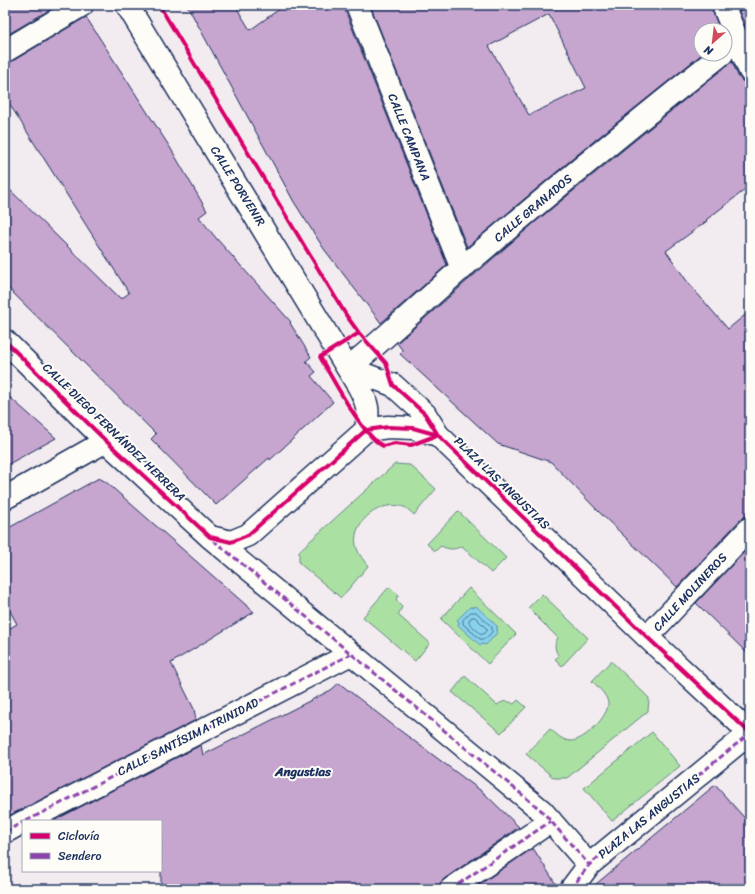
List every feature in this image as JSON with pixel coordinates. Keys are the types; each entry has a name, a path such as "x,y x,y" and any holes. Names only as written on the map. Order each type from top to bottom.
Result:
{"street":[{"path":"5,51 82,5"},
{"name":"CALLE PORVENIR","path":"127,5 348,368 367,402 368,416 366,430"},
{"name":"CALLE CAMPANA","path":"357,5 462,269"},
{"path":"725,6 726,22"},
{"path":"733,54 750,71"},
{"name":"CALLE GRANADOS","path":"348,368 613,141 712,62"},
{"name":"CALLE DIEGO FERNÁNDEZ HERRERA","path":"5,341 106,441 210,537"},
{"path":"348,368 392,385 425,414 438,435"},
{"name":"PLAZA LAS ANGUSTIAS","path":"210,537 542,811 589,865 750,733 647,637 438,435 413,428 388,427 366,430"},
{"path":"210,537 231,542 248,535 366,430"},
{"path":"5,498 106,441"},
{"name":"CALLE MOLINEROS","path":"647,637 750,528"},
{"name":"CALLE SANTÍSIMA TRINIDAD","path":"28,820 351,654"},
{"path":"451,889 551,821"},
{"path":"5,832 22,823"},
{"path":"571,889 589,865"}],"green space":[{"path":"395,464 410,465 436,489 414,515 408,509 395,505 378,509 363,520 358,528 356,545 359,554 368,566 341,598 299,563 299,551"},
{"path":"458,511 506,558 491,573 462,546 452,549 441,546 435,551 427,544"},
{"path":"389,587 399,595 396,599 402,607 398,615 430,643 415,661 363,617"},
{"path":"469,588 516,634 488,664 441,619","holes":["470,607 474,607 497,626 497,633 485,644 482,644 459,623 458,620"]},
{"path":"542,594 588,638 562,666 555,659 559,656 555,647 558,638 528,608"},
{"path":"611,661 649,698 648,711 567,778 554,778 526,754 550,729 562,739 571,741 582,737 595,727 604,714 608,703 604,694 592,681"},
{"path":"465,676 497,705 505,702 514,704 518,700 526,707 501,733 452,692"},
{"path":"652,732 680,766 612,821 584,788"}],"water":[{"path":"476,606 497,626 497,633 486,645 480,645 458,625 459,622 457,620 470,607 473,608"}],"building":[{"path":"5,5 58,5 5,36"},
{"path":"187,5 235,5 250,30 285,5 345,5 345,10 447,265 381,323 324,249 294,202"},
{"path":"370,5 710,5 717,22 693,22 693,61 583,150 467,247","holes":["549,14 586,88 529,115 489,46"]},
{"path":"750,5 750,38 739,11"},
{"path":"86,17 171,149 207,211 199,217 291,322 290,323 311,357 306,361 316,372 311,376 333,402 270,460 269,458 216,505 151,439 156,434 5,285 5,185 121,299 129,293 5,97 5,63 11,62"},
{"path":"731,62 732,62 738,76 742,81 750,83 750,186 706,220 707,221 666,251 689,284 728,329 750,311 750,516 746,516 741,519 677,587 598,511 551,462 498,444 400,354 403,351 397,343 534,223"},
{"path":"5,393 56,438 5,466"},
{"path":"99,478 106,482 254,612 171,663 194,709 196,720 5,818 5,631 17,624 5,602 5,530"},
{"path":"750,546 750,656 696,603"},
{"path":"339,683 484,793 519,827 444,879 440,883 439,889 161,889 162,820 55,820 201,745 203,755 331,690"},
{"path":"715,785 750,824 750,889 590,889"},
{"path":"533,848 559,889 473,889"}],"marked path":[{"path":"213,540 542,811 589,865 750,733"},
{"path":"28,820 351,654"},
{"path":"451,889 551,821"},
{"path":"5,832 22,823"},
{"path":"571,889 589,865"}],"cycle path":[{"path":"159,5 346,315 359,333 386,363 393,385 425,414 438,435"},
{"path":"359,333 320,357 348,406 366,431 383,446 395,443 411,445 438,435"},
{"path":"5,341 106,441 210,537 231,542 248,535 366,430 388,427 413,428 438,435 647,637 750,733"}],"district":[{"name":"Angustias","path":"303,771"}]}
